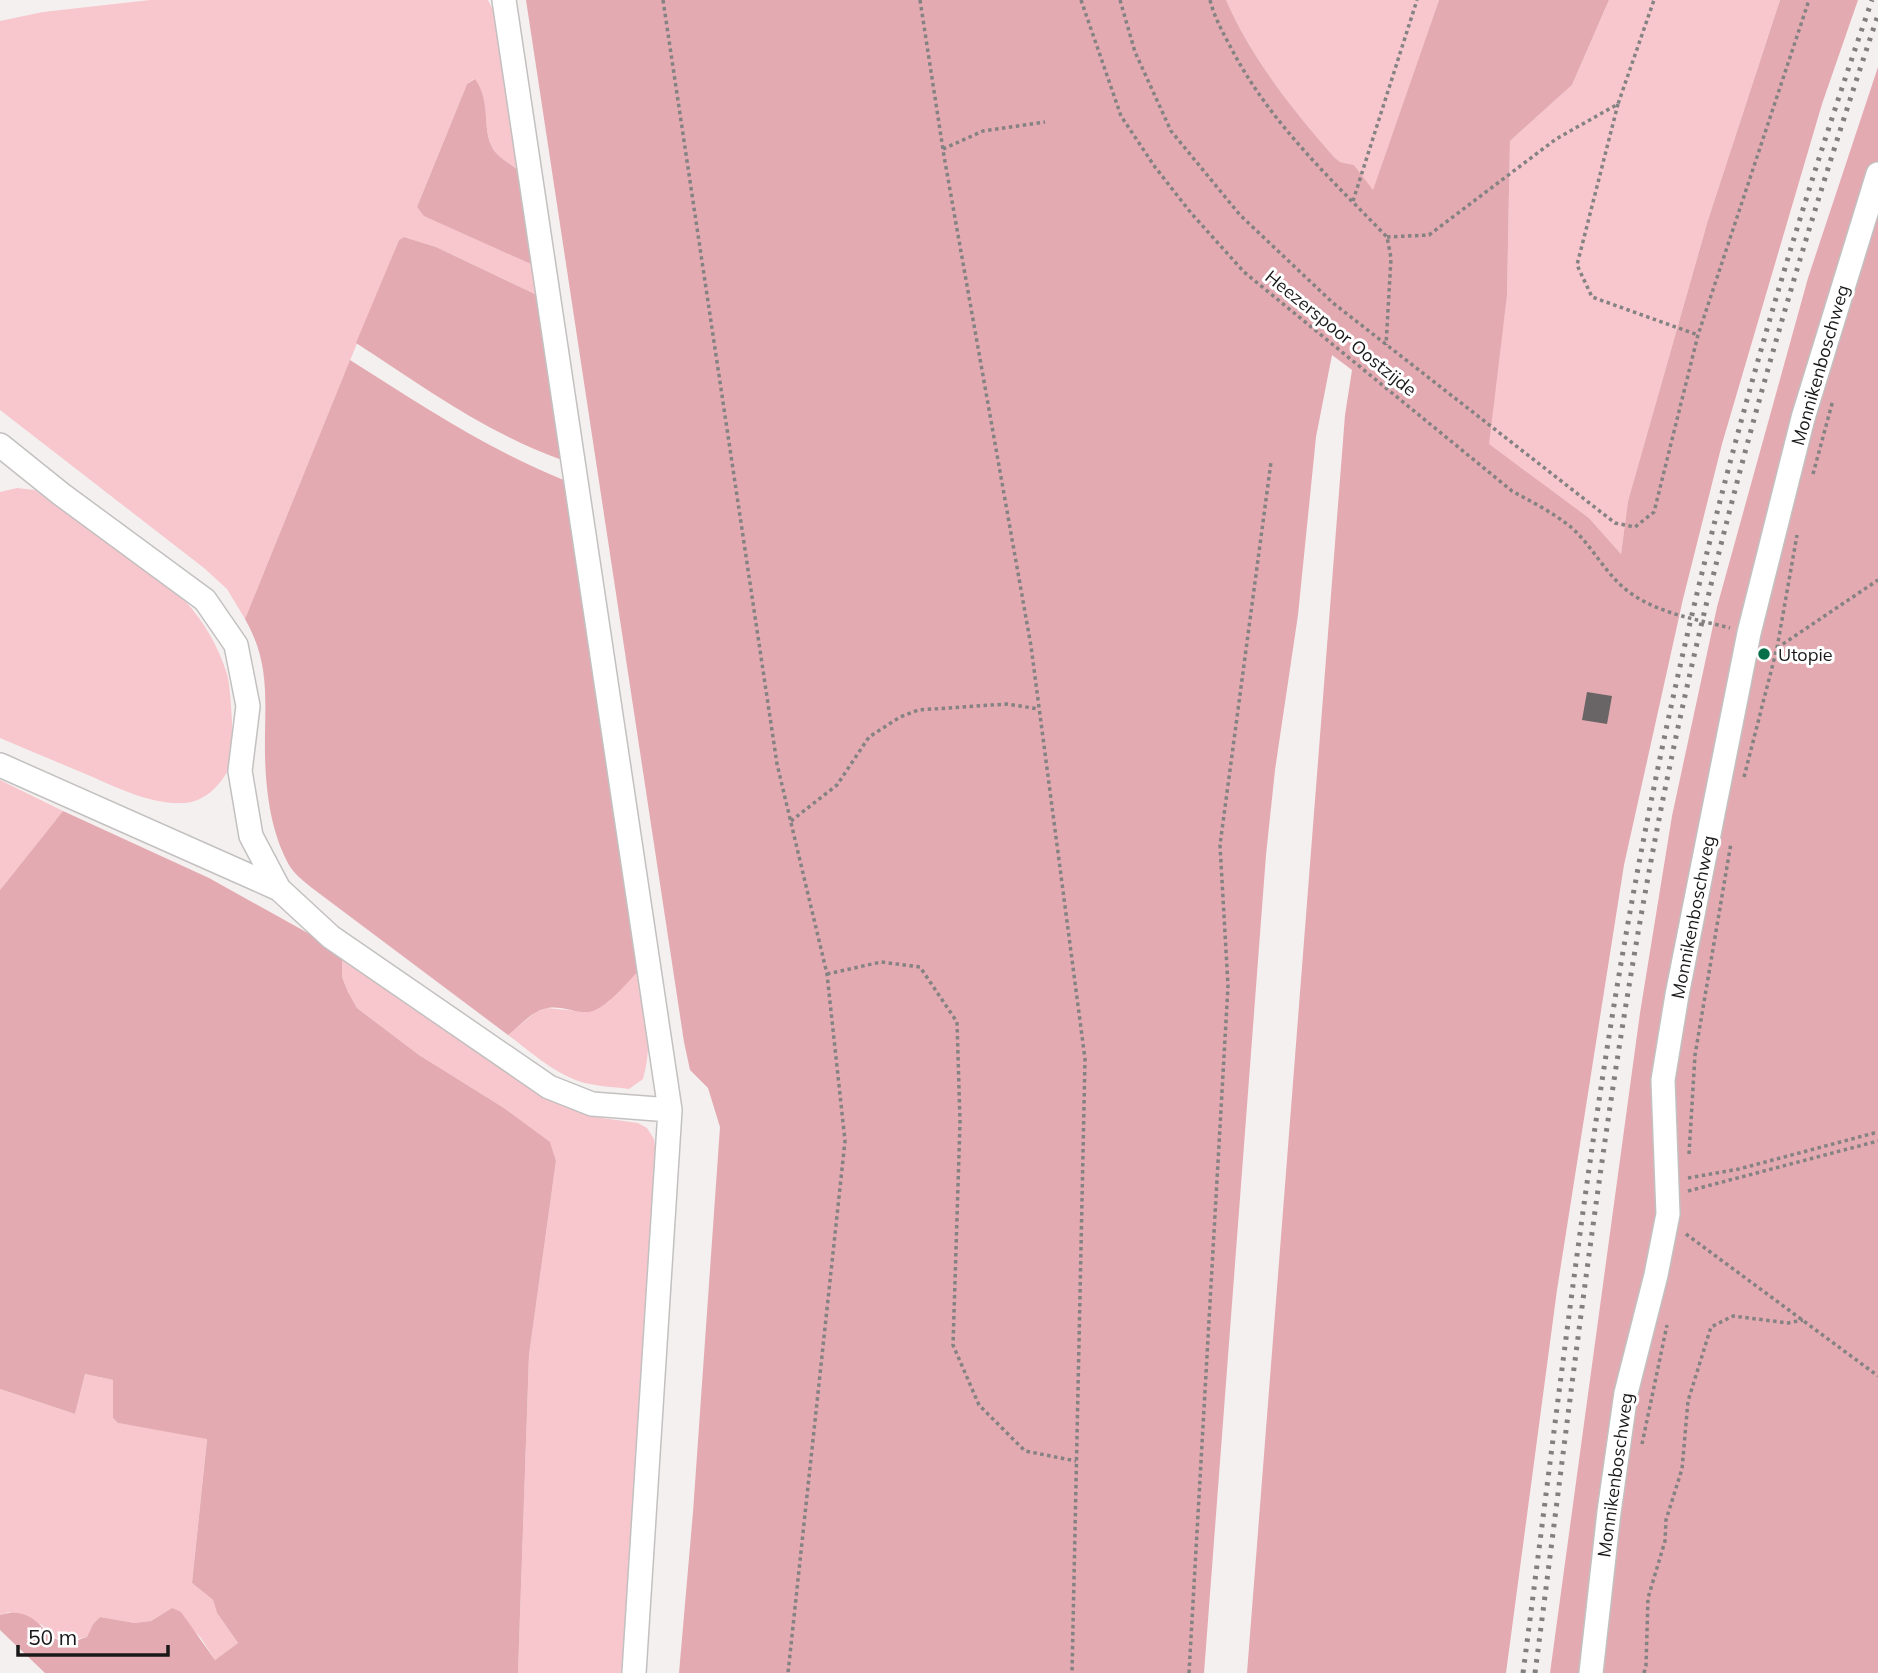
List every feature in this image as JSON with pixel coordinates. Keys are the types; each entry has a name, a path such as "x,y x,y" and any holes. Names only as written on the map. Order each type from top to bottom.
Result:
{"street":[{"path":"504,0 670,1110 634,1673"},
{"name":"Monnikenboschweg","path":"1591,1673 1609,1512 1626,1393 1676,1187 1663,1080 1677,995 1749,633 1803,418 1878,174"},
{"path":"1,452 205,600 236,645 248,706 240,771 251,836 279,889"},
{"path":"0,765 279,889 331,937 549,1087 592,1104 670,1110"}],"path":[{"path":"663,0 777,764 827,974 845,1141 788,1673"},
{"path":"920,0 943,149 1031,646 1085,1059 1072,1673"},
{"name":"Heezerspoor Oostzijde","path":"1081,0 1121,116 1191,213 1244,272 1512,491 1539,505 1573,529 1610,575 1628,592 1670,613 1749,633"},
{"path":"1120,0 1135,52 1171,131 1240,215 1333,303 1386,346 1615,523 1635,527 1654,512 1698,335 1809,0"},
{"path":"1210,0 1213,13 1244,73 1290,137 1387,237 1391,258 1386,346"},
{"path":"1353,202 1418,0"},
{"path":"1654,0 1618,104 1577,265 1592,297 1698,335"},
{"path":"1387,237 1429,235 1556,139 1618,104"},
{"path":"943,149 983,131 1045,122"},
{"path":"1813,474 1834,396"},
{"path":"1189,1673 1228,986 1220,845 1270,462"},
{"path":"1799,526 1777,648 1878,580"},
{"path":"790,821 837,785 869,737 900,717 918,710 1007,704 1039,709"},
{"path":"827,974 881,962 920,967 957,1022 960,1122 953,1345 979,1405 1026,1451 1076,1461"},
{"path":"1676,1187 1878,1132"},
{"path":"1676,1187 1878,1141"},
{"path":"1682,1230 1878,1376"},
{"path":"1644,1673 1648,1598 1665,1541 1666,1520 1682,1469 1688,1401 1710,1327 1732,1316 1788,1323 1803,1320"}],"shaded area":[{"path":"150,0 488,0 493,10 519,171 493,149 489,140 483,96 474,79 467,84 417,207 425,216 533,265 537,295 436,247 404,237 399,240 245,619 227,589 204,568 0,410 0,21 43,12"},
{"path":"526,0 1226,0 1248,43 1288,102 1334,157 1340,162 1354,165 1373,190 1439,0 1609,0 1572,85 1510,141 1507,296 1489,444 1589,518 1621,554 1628,501 1708,220 1780,0 1858,0 1822,104 1722,444 1683,599 1624,865 1557,1290 1506,1673 1247,1673 1345,415 1352,370 1332,355 1316,437 1298,615 1275,770 1266,855 1204,1673 679,1673 720,1127 708,1088 690,1070 684,1042"},
{"path":"1226,0 1439,0 1373,191 1354,165 1340,162 1334,157 1288,102 1248,43"},
{"path":"1609,0 1780,0 1708,220 1628,501 1621,554 1589,518 1488,444 1507,296 1510,141 1572,85"},
{"path":"1878,67 1878,1673 1550,1673 1640,1013 1672,816 1717,607 1808,278"},
{"path":"475,79 483,97 489,141 502,158 519,171 533,265 424,216 417,207 467,84"},
{"path":"404,237 436,247 537,295 562,460 482,423 356,343 399,240"},
{"path":"350,360 482,441 566,481 639,970 615,995 594,1010 583,1012 555,1007 544,1009 530,1016 508,1035 312,888 289,865 278,839 267,784 263,670 254,636 245,619"},
{"path":"17,488 35,490 150,572 185,601 210,635 227,674 233,752 226,775 201,799 172,803 147,798 0,738 0,492"},
{"path":"0,780 63,811 0,890"},
{"path":"63,811 209,878 342,952 342,977 357,1008 419,1055 504,1108 550,1142 556,1161 529,1355 518,1673 45,1673 0,1630 0,1615 23,1614 57,1640 70,1642 87,1637 100,1617 135,1623 151,1621 172,1608 181,1612 215,1660 238,1643 217,1613 213,1600 192,1583 207,1439 118,1423 113,1418 113,1380 85,1374 75,1414 0,1389 0,890"},
{"path":"342,952 551,1101 595,1117 638,1123 647,1128 654,1139 657,1157 624,1673 518,1673 529,1355 556,1161 550,1143 504,1108 419,1055 357,1008 342,977"},
{"path":"639,970 648,1051 643,1079 629,1089 578,1081 546,1064 508,1035 536,1012 547,1008 588,1012 608,1002"},
{"path":"85,1374 113,1380 113,1418 118,1423 207,1438 192,1583 213,1600 217,1613 238,1643 215,1660 201,1638 172,1608 151,1621 135,1623 100,1617 87,1637 64,1642 42,1625 9,1612 0,1615 0,1389 75,1414"}],"building":[{"path":"1587,692 1612,696 1607,724 1582,720"}],"railway":[{"path":"1523,1673 1598,1110 1650,806 1702,572 1763,342 1797,227 1872,0"},
{"path":"1535,1673 1607,1129 1623,1020 1662,804 1706,604 1758,406 1815,210 1878,15"}],"place":[{"name":"Utopie","path":"1764,654"}]}
